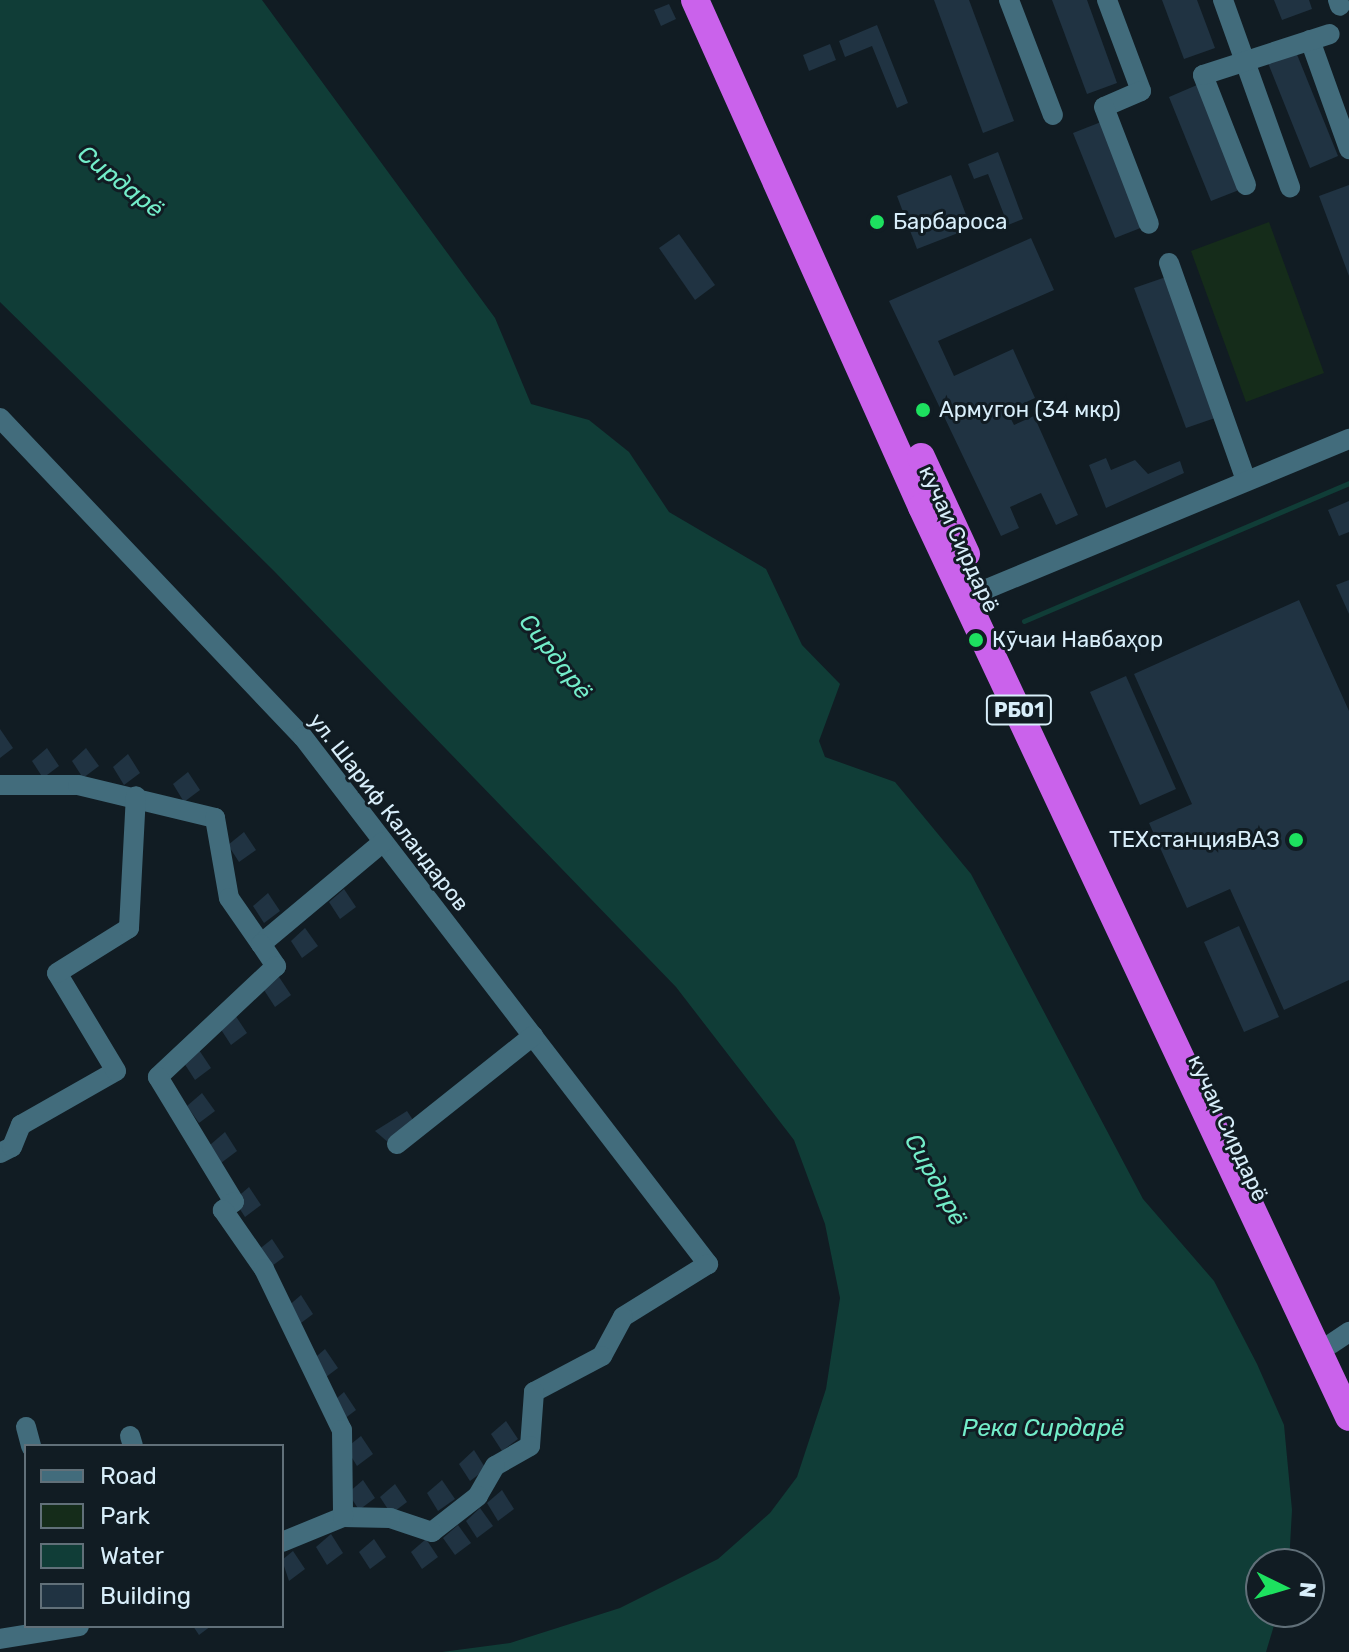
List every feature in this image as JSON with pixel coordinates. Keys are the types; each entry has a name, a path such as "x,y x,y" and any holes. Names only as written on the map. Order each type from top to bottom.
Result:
{"highway":[{"name":"РБ01","path":"695,0 974,594 1200,1088 1333,1343 1349,1382"},
{"name":"кучаи Сирдарё","path":"712,0 974,594"},
{"name":"РБ01","path":"1333,1343 1349,1417"}],"street":[{"path":"1009,0 1053,115"},
{"path":"1107,0 1141,91 1104,107 1149,224"},
{"path":"1223,0 1290,187"},
{"path":"1246,185 1203,75 1330,34"},
{"path":"1310,40 1349,149"},
{"path":"1169,263 1246,481"},
{"name":"ул. Шариф Каландаров","path":"0,418 303,737 708,1264 623,1317 602,1356 534,1392 530,1446 495,1466 478,1496 432,1532 390,1518 343,1517"},
{"path":"974,594 1349,439"},
{"path":"0,785 78,785 136,796 215,818 224,881 276,966 158,1077 234,1202 223,1210 264,1269 342,1430 343,1517 284,1541"},
{"path":"0,1153 12,1147 21,1125 116,1071 57,973 129,928 136,796"},
{"path":"261,944 383,842"},
{"path":"397,1144 533,1036"},
{"path":"0,1639 63,1628"}],"green space":[{"path":"1269,222 1324,373 1246,402 1191,251"}],"water":[{"name":"Река Сирдарё","path":"0,0 262,0 495,318 531,404 589,420 629,452 669,512 766,569 802,645 840,684 819,741 825,757 895,782 971,874 1143,1199 1214,1281 1284,1425 1292,1510 1290,1548 1245,1548 1245,1628 1273,1628 1266,1652 442,1652 510,1643 620,1608 718,1559 770,1513 797,1477 826,1389 840,1298 825,1224 794,1140 676,987 274,571 0,302"}],"building":[{"path":"934,0 969,0 1014,121 983,133"},
{"path":"1052,0 1087,0 1117,83 1087,94"},
{"path":"1162,0 1197,0 1215,48 1184,59"},
{"path":"1274,0 1309,0 1312,9 1282,20"},
{"path":"669,4 676,19 661,26 654,10"},
{"path":"877,25 908,103 897,108 872,46 845,57 839,41"},
{"path":"830,44 836,60 809,71 803,55"},
{"path":"1296,52 1338,156 1310,168 1268,63"},
{"path":"1197,85 1239,190 1211,201 1169,97"},
{"path":"1101,122 1143,227 1115,238 1073,133"},
{"path":"998,152 1023,219 1008,225 988,174 974,179 968,164"},
{"path":"951,175 971,228 917,249 897,196"},
{"path":"1349,185 1349,276 1319,196"},
{"path":"679,234 715,285 695,300 659,248"},
{"path":"1031,238 1054,290 938,341 954,376 1013,349 1035,398 1007,411 1014,425 1034,416 1078,515 1056,525 1041,493 1010,507 1019,528 1001,536 889,301"},
{"path":"1166,277 1218,417 1186,428 1134,288"},
{"path":"1106,458 1111,470 1135,460 1148,474 1180,461 1184,473 1106,508 1089,465"},
{"path":"1349,501 1349,532 1339,536 1328,510"},
{"path":"1349,580 1349,614 1336,585"},
{"name":"ТЕХстанцияВАЗ","path":"1299,600 1349,711 1349,980 1284,1010 1230,889 1187,908 1149,823 1192,804 1134,674"},
{"path":"1126,676 1176,789 1140,805 1090,692"},
{"path":"0,729 13,748 0,758"},
{"path":"47,748 59,766 43,778 32,761"},
{"path":"86,748 99,766 83,778 72,761"},
{"path":"128,754 140,773 124,785 113,767"},
{"path":"188,772 200,790 184,802 173,784"},
{"path":"244,832 256,850 239,862 228,845"},
{"path":"344,889 356,907 340,919 329,902"},
{"path":"268,893 280,911 264,923 253,906"},
{"path":"1239,926 1279,1017 1244,1032 1204,942"},
{"path":"305,928 318,946 302,958 291,941"},
{"path":"279,977 291,995 275,1007 264,990"},
{"path":"235,1015 247,1033 231,1045 220,1028"},
{"path":"199,1050 211,1068 195,1080 184,1063"},
{"path":"202,1093 215,1111 199,1123 187,1106"},
{"path":"407,1111 413,1120 389,1143 375,1131"},
{"path":"225,1132 237,1151 221,1163 210,1145"},
{"path":"249,1187 261,1205 245,1217 234,1200"},
{"path":"272,1239 284,1257 268,1269 257,1251"},
{"path":"301,1295 313,1314 297,1326 286,1308"},
{"path":"325,1349 338,1368 322,1380 310,1362"},
{"path":"344,1392 356,1410 340,1422 329,1405"},
{"path":"506,1421 518,1439 502,1451 491,1434"},
{"path":"361,1436 373,1454 357,1466 346,1448"},
{"path":"474,1450 486,1469 470,1481 459,1464"},
{"path":"363,1480 375,1498 359,1510 348,1493"},
{"path":"442,1480 455,1499 438,1511 427,1493"},
{"path":"395,1484 407,1502 391,1514 380,1497"},
{"path":"502,1490 514,1509 498,1521 487,1503"},
{"path":"480,1508 493,1526 477,1538 466,1521"},
{"path":"458,1525 471,1543 455,1555 443,1538"},
{"path":"331,1534 343,1553 327,1565 316,1547"},
{"path":"374,1539 386,1557 370,1569 359,1552"},
{"path":"426,1539 438,1557 422,1569 411,1552"},
{"path":"293,1551 305,1569 289,1581 284,1558"},
{"path":"194,1628 208,1628 199,1635"}],"waterway":[{"path":"1024,621 1349,483"}],"place":[{"name":"Барбароса","path":"877,222"},
{"name":"Армугон (34 мкр)","path":"923,410"},
{"name":"Кӯчаи Навбаҳор","path":"976,640"},
{"name":"ТЕХстанцияВАЗ","path":"1296,840"}],"water label":[{"name":"Сирдарё","path":"120,182"},
{"name":"Сирдарё","path":"555,657"},
{"name":"Сирдарё","path":"935,1180"}]}
